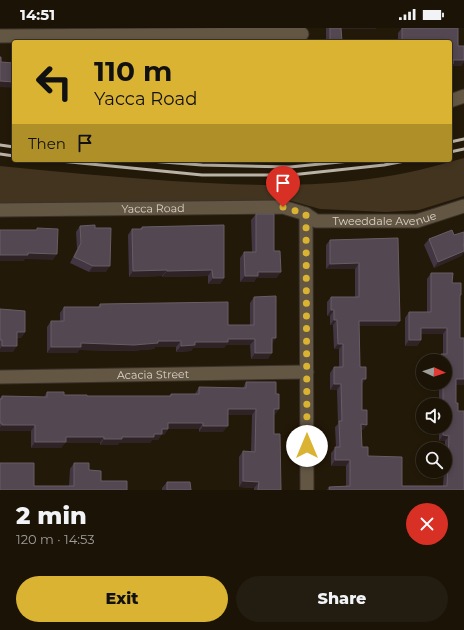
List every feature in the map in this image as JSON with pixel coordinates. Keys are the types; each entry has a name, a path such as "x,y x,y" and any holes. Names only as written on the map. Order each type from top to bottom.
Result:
{"street":[{"path":"0,36 302,35"},
{"path":"452,100 464,96"},
{"name":"Tweeddale Avenue","path":"306,214 316,221 417,221 464,206"},
{"name":"Yacca Road","path":"0,210 283,207 306,214"},
{"path":"306,214 307,490"},
{"name":"Acacia Street","path":"0,377 307,372"}],"shaded area":[{"path":"464,158 464,196 419,210 386,212 320,209 288,200 240,204 0,204 0,166 172,181 221,184 296,185 345,182 381,177"}],"building":[{"path":"330,28 341,28 342,40 330,40"},
{"path":"402,28 458,28 458,46 464,46 464,60 453,60 452,64 452,40 402,40"},
{"path":"1,57 1,62 12,63 12,82 0,81"},
{"path":"256,214 274,214 274,251 280,251 281,272 258,272 258,276 245,276 244,252 256,252"},
{"path":"95,225 95,228 111,228 110,266 93,266 74,257 81,243 80,226"},
{"path":"224,225 224,278 213,278 212,270 133,271 132,229 142,229 142,227"},
{"path":"37,228 58,229 57,254 28,253 28,255 0,255 0,230 37,230"},
{"path":"452,230 454,235 464,232 464,251 438,262 429,239"},
{"path":"398,238 400,321 359,321 360,367 366,367 366,379 362,379 362,410 367,410 367,425 361,424 362,447 368,447 368,456 402,457 402,486 447,486 447,478 452,478 452,442 449,442 449,436 443,435 452,434 452,398 443,398 443,390 452,390 452,354 447,354 447,328 421,328 421,340 409,340 409,312 431,312 431,273 453,273 452,283 461,283 460,338 464,338 464,379 456,379 456,403 458,403 458,411 464,411 464,490 330,490 329,487 350,486 350,460 335,460 335,447 340,447 339,421 342,421 341,384 334,384 334,367 343,367 343,344 338,344 337,320 334,320 334,310 331,310 331,297 359,297 359,263 330,264 330,240"},
{"path":"276,296 276,338 272,338 272,353 255,353 255,339 228,339 228,342 195,342 195,345 181,346 181,341 158,341 158,343 134,345 81,343 81,347 51,347 51,321 64,321 64,307 100,307 100,304 228,302 228,325 254,325 254,297"},
{"path":"0,309 25,311 25,332 17,332 17,346 2,346 2,340 0,340"},
{"path":"246,382 276,382 276,394 279,394 279,409 274,409 274,434 280,434 281,490 258,490 259,482 243,481 243,451 255,452 256,409 228,409 228,426 203,426 203,423 168,423 168,429 162,429 162,434 154,434 154,437 122,437 122,439 104,439 104,437 66,437 66,442 35,442 35,425 2,425 2,423 0,423 0,399 2,399 2,396 47,397 47,392 64,392 64,395 87,396 171,396 171,394 199,394 199,387 246,388"},
{"path":"0,463 34,463 34,486 74,486 74,463 89,463 89,470 101,471 101,481 127,481 127,490 0,490"},
{"path":"167,482 190,482 191,490 167,490"}],"railway":[{"path":"452,142 464,139"},
{"path":"0,145 12,147"},
{"path":"452,152 464,149"},
{"path":"0,154 12,156"},
{"path":"70,162 202,175 291,175 400,162"},
{"path":"163,162 202,165 290,167 340,162"}],"route":[{"path":"283,207 306,214 307,446"}]}
